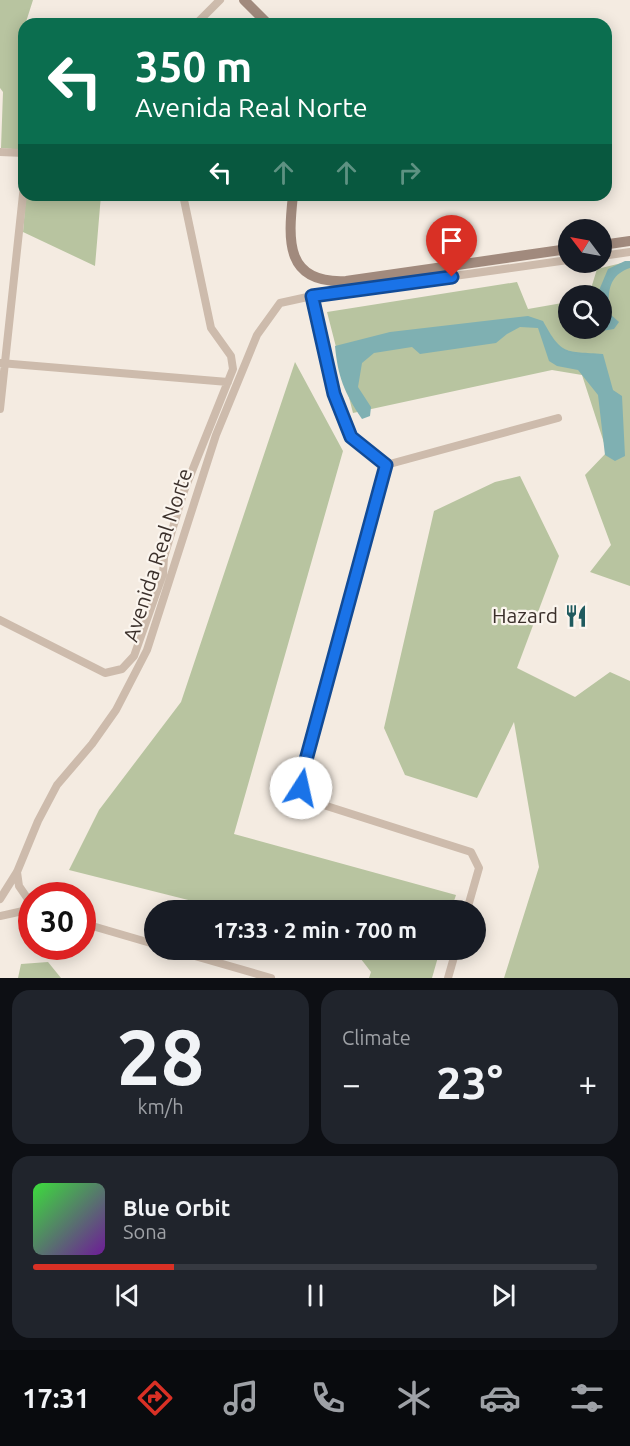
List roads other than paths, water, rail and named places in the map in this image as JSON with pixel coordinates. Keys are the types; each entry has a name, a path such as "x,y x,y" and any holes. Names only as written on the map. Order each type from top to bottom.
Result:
{"street":[{"path":"202,18 220,0"},
{"path":"244,0 262,18"},
{"path":"0,152 18,153"},
{"path":"0,409 2,363 22,201"},
{"path":"0,620 97,670 114,672 129,663 163,574 164,557 184,491 228,382 233,362 210,328 184,201"},
{"path":"292,201 289,236 292,250 302,268 323,281 346,281 558,250"},
{"path":"612,244 630,241"},
{"path":"612,255 630,252"},
{"name":"Avenida Real Norte","path":"0,899 16,872 38,821 57,785 93,744 116,710 147,650 216,435 257,334 280,303 312,296 558,262"},
{"path":"312,296 334,394 351,437 386,465"},
{"path":"2,363 228,382"},
{"path":"386,465 558,418"},
{"path":"386,465 300,782 304,794 314,802 471,852 479,867 470,900"},
{"path":"16,872 18,886"},
{"path":"0,916 18,911"},
{"path":"96,927 144,941"},
{"path":"209,960 271,978"},
{"path":"448,978 453,960"}],"water":[{"path":"630,261 630,268 617,275 611,285 601,285 606,273 612,273 612,267"},
{"path":"528,316 543,321 555,340 566,350 603,354 613,390 622,396 625,456 615,461 605,455 598,395 578,370 557,366 549,361 538,328 520,327 496,343 420,354 412,347 374,353 362,363 358,387 371,407 370,416 362,419 343,384 335,346 390,332"},
{"path":"612,316 619,322 612,329"}],"place":[{"name":"Hazard","path":"576,616"}]}
